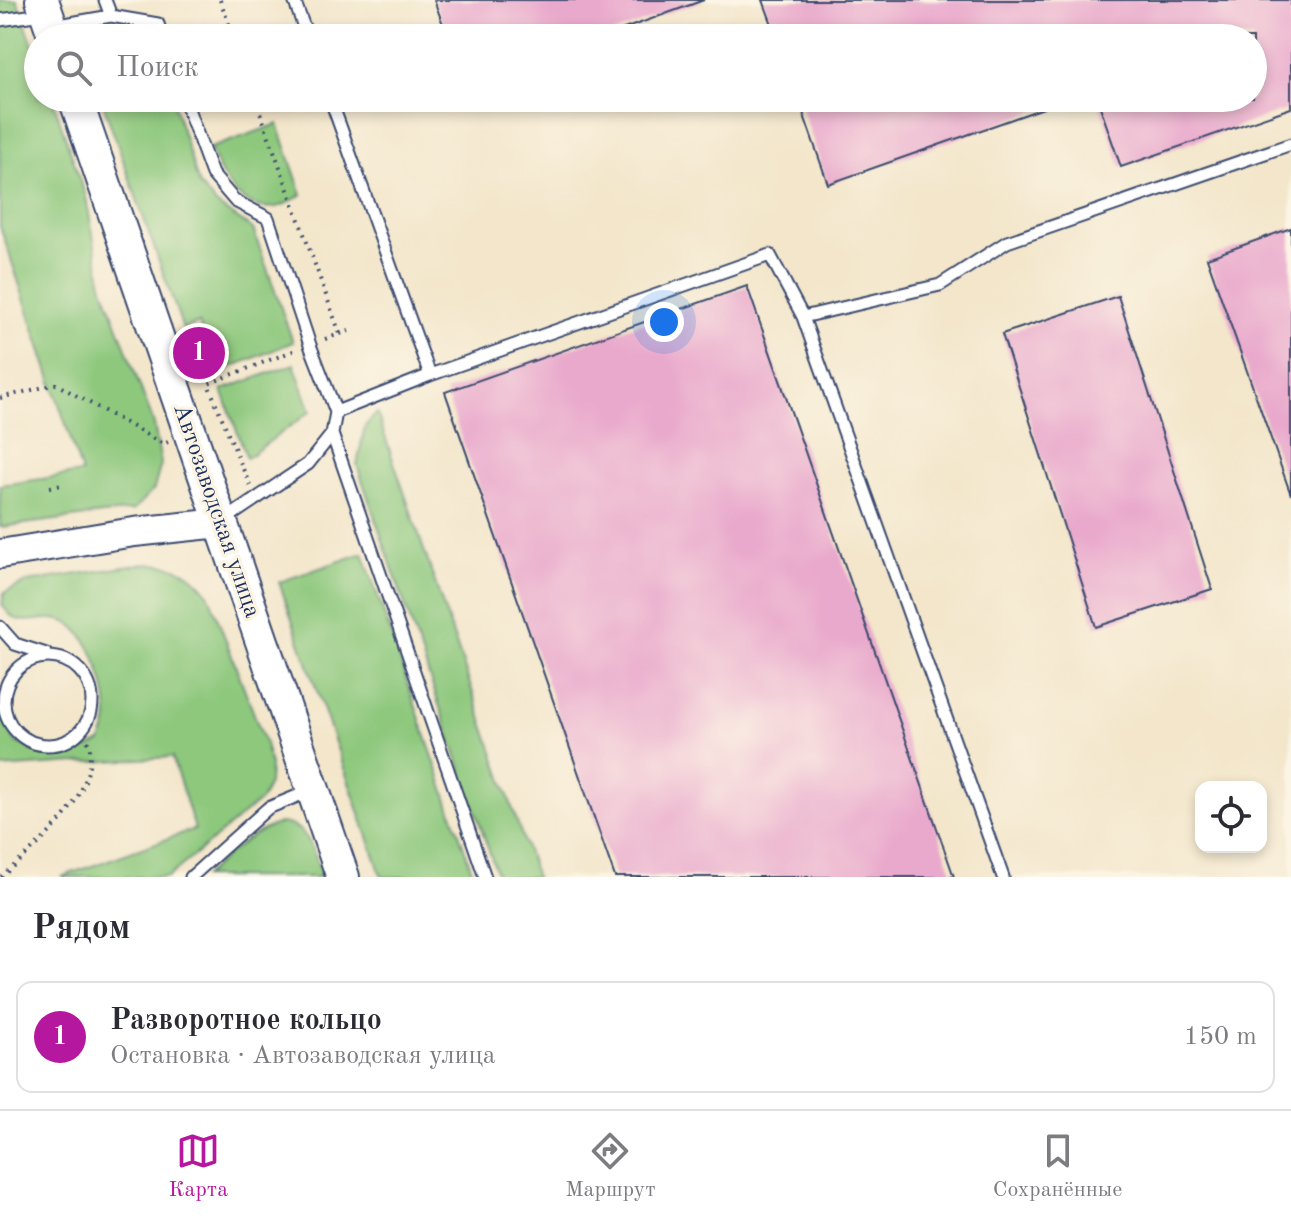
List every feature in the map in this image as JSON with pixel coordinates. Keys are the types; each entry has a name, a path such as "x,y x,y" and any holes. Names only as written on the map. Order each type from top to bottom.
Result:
{"main road":[{"name":"Автозаводская улица","path":"80,112 343,877"}],"street":[{"path":"0,554 134,532 221,523"}],"lane":[{"path":"105,0 111,16"},
{"path":"294,0 303,24"},
{"path":"0,20 111,16 158,24"},
{"path":"189,112 212,174 235,201 268,218 336,412 332,434 308,464 221,523"},
{"path":"335,112 430,375"},
{"path":"803,317 940,285 1007,242 1291,144"},
{"path":"336,412 430,375 770,255 803,317 1003,877"},
{"path":"332,434 485,877"},
{"path":"0,627 15,644 61,658 85,676 91,690 92,705 88,719 80,732 67,741 52,745 37,744 14,729 7,717 0,682"},
{"path":"4,703 5,689 20,666 46,656 61,658"},
{"path":"191,877 268,808 312,790"}],"path":[{"path":"220,0 229,24"},
{"path":"260,112 340,334"},
{"path":"256,499 208,384 349,331"},
{"path":"0,398 56,384 163,444"},
{"path":"50,487 62,485"},
{"path":"1,877 42,842 80,794 89,769 90,745 80,732"}],"green space":[{"path":"0,0 17,0 26,24 24,112 57,112 86,197 102,284 154,424 161,464 154,489 134,510 0,527 0,485 82,473 0,226"},
{"path":"106,112 176,112 199,185 217,205 253,229 293,342 217,373 199,323 183,329"},
{"path":"278,124 302,195 280,206 266,208 244,200 234,192 210,148"},
{"path":"294,364 311,411 247,458 222,390"},
{"path":"377,413 536,877 498,877 357,465 365,426"},
{"path":"363,553 474,877 382,877 279,582"},
{"path":"143,564 180,569 208,593 265,743 270,765 269,783 262,799 168,877 61,877 195,829 172,757 0,768 0,710 15,742 37,751 58,754 79,751 101,742 108,713 99,668 77,630 58,620 16,619 2,604 4,593 27,582"},
{"path":"282,823 299,829 305,835 322,877 203,877 249,838"}],"building":[{"path":"434,0 704,0 638,24 443,24"},
{"path":"763,0 1291,0 1291,108 1121,167 1102,112 1267,112 1267,24 772,24"},
{"path":"803,112 1032,112 828,184"},
{"path":"1291,228 1291,495 1207,258"},
{"path":"747,286 954,877 615,877 445,392"},
{"path":"1118,296 1212,589 1096,627 1002,334"}],"place":[{"name":"Разворотное кольцо","path":"199,353"}]}
